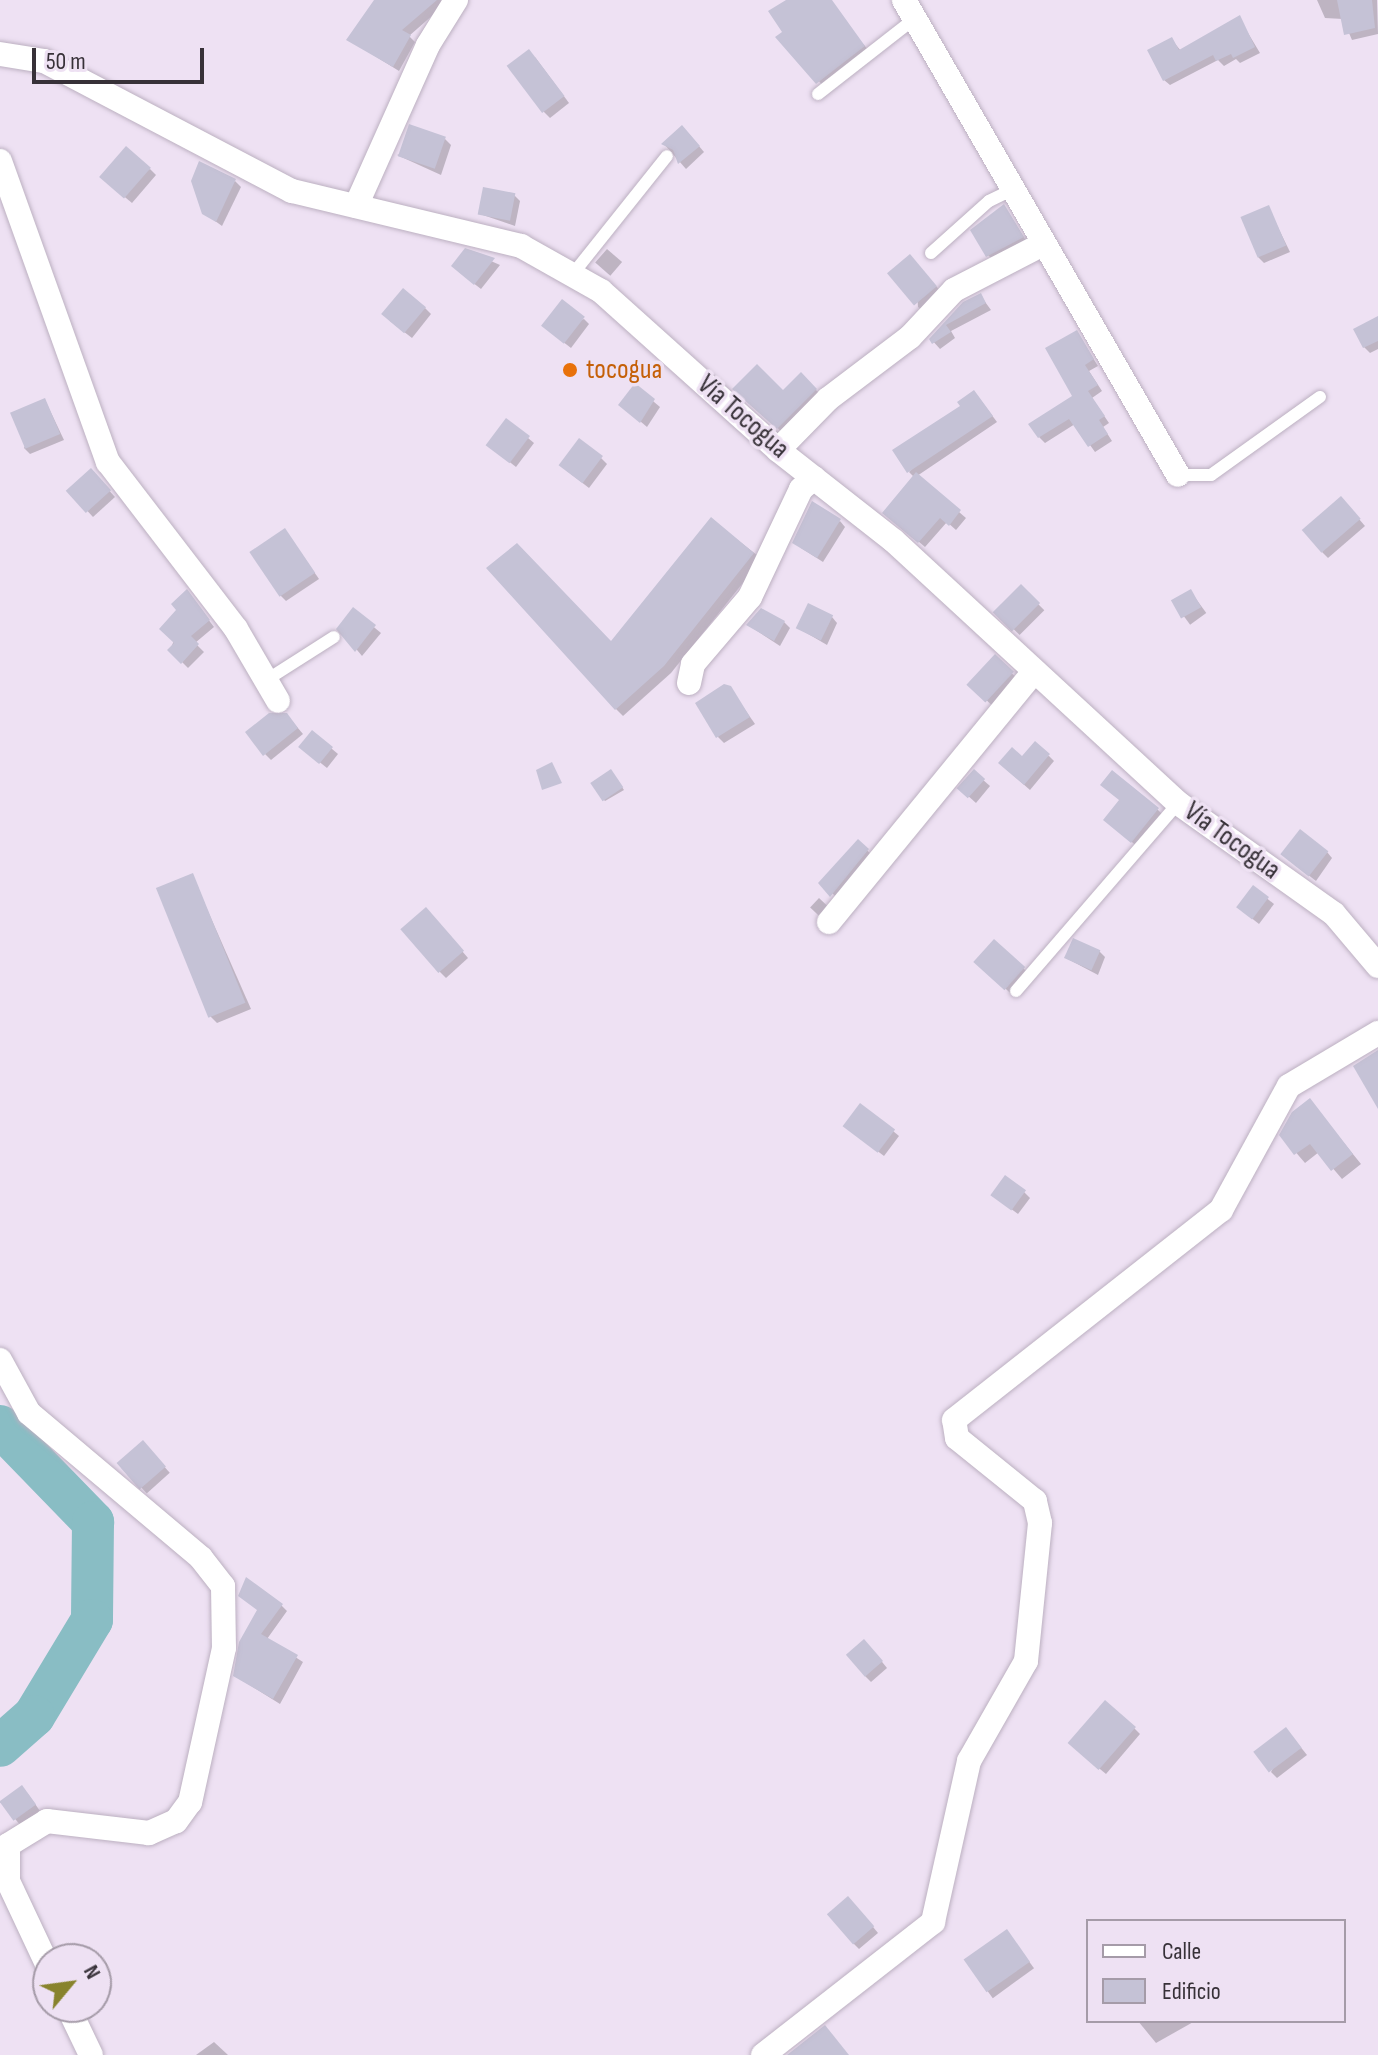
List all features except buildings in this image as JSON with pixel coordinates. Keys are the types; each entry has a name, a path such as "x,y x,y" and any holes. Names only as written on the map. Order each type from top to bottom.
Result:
{"street":[{"path":"356,206 428,45 456,0"},
{"path":"909,10 1178,475"},
{"name":"Vía Tocogua","path":"0,54 44,61 292,191 521,246 601,291 778,450 894,541 1033,673 1178,803 1334,914 1378,966"},
{"path":"0,161 108,462 273,690"},
{"path":"778,450 828,399 910,337 954,290 1043,244"},
{"path":"689,683 693,664 750,597 801,489 814,478"},
{"path":"829,922 1033,673"},
{"path":"763,2055 933,1922 969,1761 1026,1661 1040,1523 1035,1501 957,1438 954,1420 1221,1210 1289,1086 1378,1033"},
{"path":"0,1360 29,1413 201,1558 223,1586 224,1648 190,1802 176,1821 149,1833 47,1821 8,1845 8,1881 37,1943"},
{"path":"76,2023 91,2055"}],"lane":[{"path":"818,94 909,10"},
{"path":"572,275 667,156"},
{"path":"931,253 989,201 1012,190"},
{"path":"1178,475 1211,475 1320,397"},
{"path":"273,690 334,637"},
{"path":"1016,991 1178,803"}],"waterway":[{"path":"0,1426 93,1522 92,1620 34,1716 0,1746"}],"place":[{"name":"tocogua","path":"570,370"}]}
